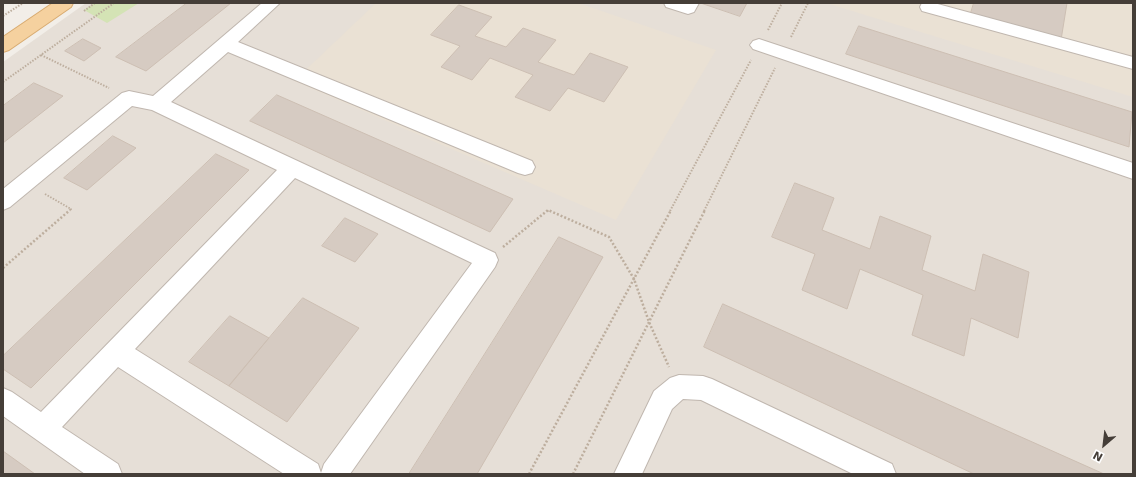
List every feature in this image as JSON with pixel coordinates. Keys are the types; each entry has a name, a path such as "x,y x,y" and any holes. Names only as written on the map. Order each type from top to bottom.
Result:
{"main road":[{"path":"3,30 43,3"},
{"path":"3,46 65,3"}],"lane":[{"path":"157,104 272,3"},
{"path":"672,3 688,8 691,3"},
{"path":"928,7 1133,63"},
{"path":"225,44 525,167"},
{"path":"759,45 1133,171"},
{"path":"3,201 130,98 157,104 487,260 334,474"},
{"path":"42,429 293,167"},
{"path":"117,352 308,474"},
{"path":"628,474 663,400 679,387 703,388 882,474"},
{"path":"3,401 108,474"}],"path":[{"path":"3,16 23,3"},
{"path":"3,82 114,3"},
{"path":"529,474 782,3"},
{"path":"573,474 808,3"},
{"path":"41,55 130,98"},
{"path":"3,268 71,209 26,183"},
{"path":"487,260 548,210 609,237 634,279 649,322 679,387"}],"shaded area":[{"path":"86,3 1133,3 1133,474 3,474 3,62"},
{"path":"376,3 578,3 716,50 616,220 294,81"},
{"path":"826,3 1133,3 1133,97"}],"green space":[{"path":"94,3 139,3 107,23 84,10"}],"building":[{"path":"187,3 231,3 146,71 116,57"},
{"path":"701,3 747,3 740,16"},
{"path":"974,3 1067,3 1061,40 971,13"},
{"path":"459,5 492,17 475,36 506,47 523,28 556,40 538,62 574,75 590,53 628,67 604,102 568,88 550,111 515,97 533,75 490,58 472,80 441,67 460,46 431,35"},
{"path":"859,26 1132,112 1129,147 846,54"},
{"path":"83,39 101,48 84,61 65,51"},
{"path":"34,83 63,96 3,143 3,106"},
{"path":"277,95 513,199 490,232 250,121"},
{"path":"113,136 136,148 87,190 64,178"},
{"path":"216,154 249,170 31,388 3,369 3,356"},
{"path":"795,183 834,198 822,230 870,249 880,216 931,236 922,270 975,291 983,254 1029,272 1018,338 971,318 964,356 912,335 923,295 860,269 847,309 802,290 815,254 772,237"},
{"path":"345,218 378,234 355,262 322,246"},
{"path":"559,237 603,257 477,474 409,474"},
{"path":"303,298 359,328 287,422 229,386"},
{"path":"723,304 1104,474 974,474 704,347"},
{"path":"230,316 269,338 229,386 189,362"},
{"path":"3,451 35,474 3,474"}]}
